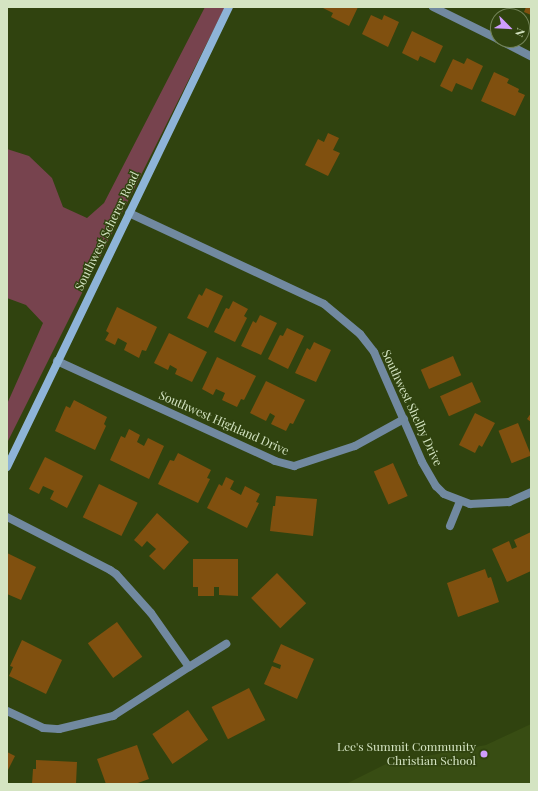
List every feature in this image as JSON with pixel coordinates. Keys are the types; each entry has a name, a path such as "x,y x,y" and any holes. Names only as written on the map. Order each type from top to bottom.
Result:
{"main road":[{"name":"Southwest Scherer Road","path":"7,467 229,7"}],"street":[{"path":"433,7 490,36"},
{"path":"514,48 531,56"},
{"name":"Southwest Shelby Drive","path":"129,213 328,308 360,334 374,352 422,462 436,486 444,494 470,504 509,502 531,492"},
{"name":"Southwest Highland Drive","path":"57,361 275,461 294,466 355,446 404,419"},
{"path":"450,526 460,501"},
{"path":"7,517 116,574 151,613 189,667"},
{"path":"7,710 44,728 59,729 113,716 226,644"}],"shaded area":[{"path":"205,7 225,7 7,443 7,404 43,323 26,305 7,298 7,149 29,156 52,178 63,207 87,218 104,203"},
{"name":"Lee's Summit Community Christian School","path":"531,724 531,784 346,784 388,763 486,745"}],"building":[{"path":"321,7 358,7 349,26 331,17 333,13"},
{"path":"531,7 531,15 530,8 526,8"},
{"path":"371,15 382,20 384,15 399,22 388,47 362,34"},
{"path":"412,31 443,46 435,63 420,56 418,61 402,53"},
{"path":"467,58 483,66 472,90 456,83 452,92 440,86 453,59 464,64"},
{"path":"494,72 509,79 507,83 519,89 518,92 525,95 515,116 481,101"},
{"path":"328,133 339,138 333,150 340,153 328,176 305,165 318,139 324,142"},
{"path":"206,288 223,296 208,328 187,318 199,294 202,296"},
{"path":"233,301 248,309 244,316 247,318 235,342 214,332 226,308 229,309"},
{"path":"117,307 157,327 146,351 142,350 139,358 124,350 127,343 118,338 115,345 105,340 109,333 106,331"},
{"path":"260,315 277,323 261,355 241,346 253,321 256,323"},
{"path":"287,328 304,336 288,369 268,359 280,335 283,336"},
{"path":"169,333 207,352 192,382 175,374 177,369 170,365 168,370 154,363"},
{"path":"314,342 331,350 316,382 295,373 307,348 310,350"},
{"path":"453,356 461,375 429,389 421,370"},
{"path":"217,357 256,376 244,400 241,399 237,407 222,400 225,393 216,389 213,395 202,389"},
{"path":"266,381 305,400 293,424 290,423 286,431 271,424 275,416 270,413 266,421 250,413"},
{"path":"472,382 481,402 449,416 440,396"},
{"path":"74,400 107,417 104,424 106,426 95,450 55,431 66,406 70,408"},
{"path":"475,413 495,423 482,447 479,445 475,453 459,445"},
{"path":"531,413 531,422 527,419"},
{"path":"518,423 531,455 512,463 499,431"},
{"path":"129,429 140,435 137,442 144,446 148,438 164,446 149,479 110,460 121,436 125,438"},
{"path":"178,453 211,470 207,478 210,479 198,503 158,484 170,460 174,461"},
{"path":"45,457 83,476 67,508 50,499 54,491 43,486 39,494 29,489"},
{"path":"393,463 408,496 388,504 374,472"},
{"path":"226,477 234,481 230,489 241,495 245,486 260,494 256,502 259,503 247,528 207,508 219,484 222,486"},
{"path":"99,484 138,503 121,536 83,517"},
{"path":"276,496 317,499 313,536 270,531 273,506 275,506"},
{"path":"157,513 189,542 164,570 149,556 156,549 147,541 142,547 134,540"},
{"path":"531,532 531,571 507,582 492,549 509,541 512,549 517,547 514,540"},
{"path":"7,553 36,567 21,600 7,594"},
{"path":"193,559 238,559 238,596 219,595 219,587 214,587 214,596 198,596 198,587 193,587"},
{"path":"485,569 488,578 491,577 499,602 458,617 447,583"},
{"path":"277,573 306,603 280,628 251,598"},
{"path":"117,622 142,657 113,678 88,643"},
{"path":"22,640 62,660 46,694 9,676 13,667 10,666"},
{"path":"281,644 314,659 297,699 264,684 272,666 280,669 281,665 273,662"},
{"path":"249,688 265,720 228,739 212,707"},
{"path":"188,710 208,740 172,764 152,734"},
{"path":"137,745 149,779 135,784 106,784 97,759"},
{"path":"7,752 15,756 7,772"},
{"path":"36,760 77,762 76,784 32,784 33,769 36,769"}],"place":[{"name":"Lee's Summit Community Christian School","path":"484,754"}]}
